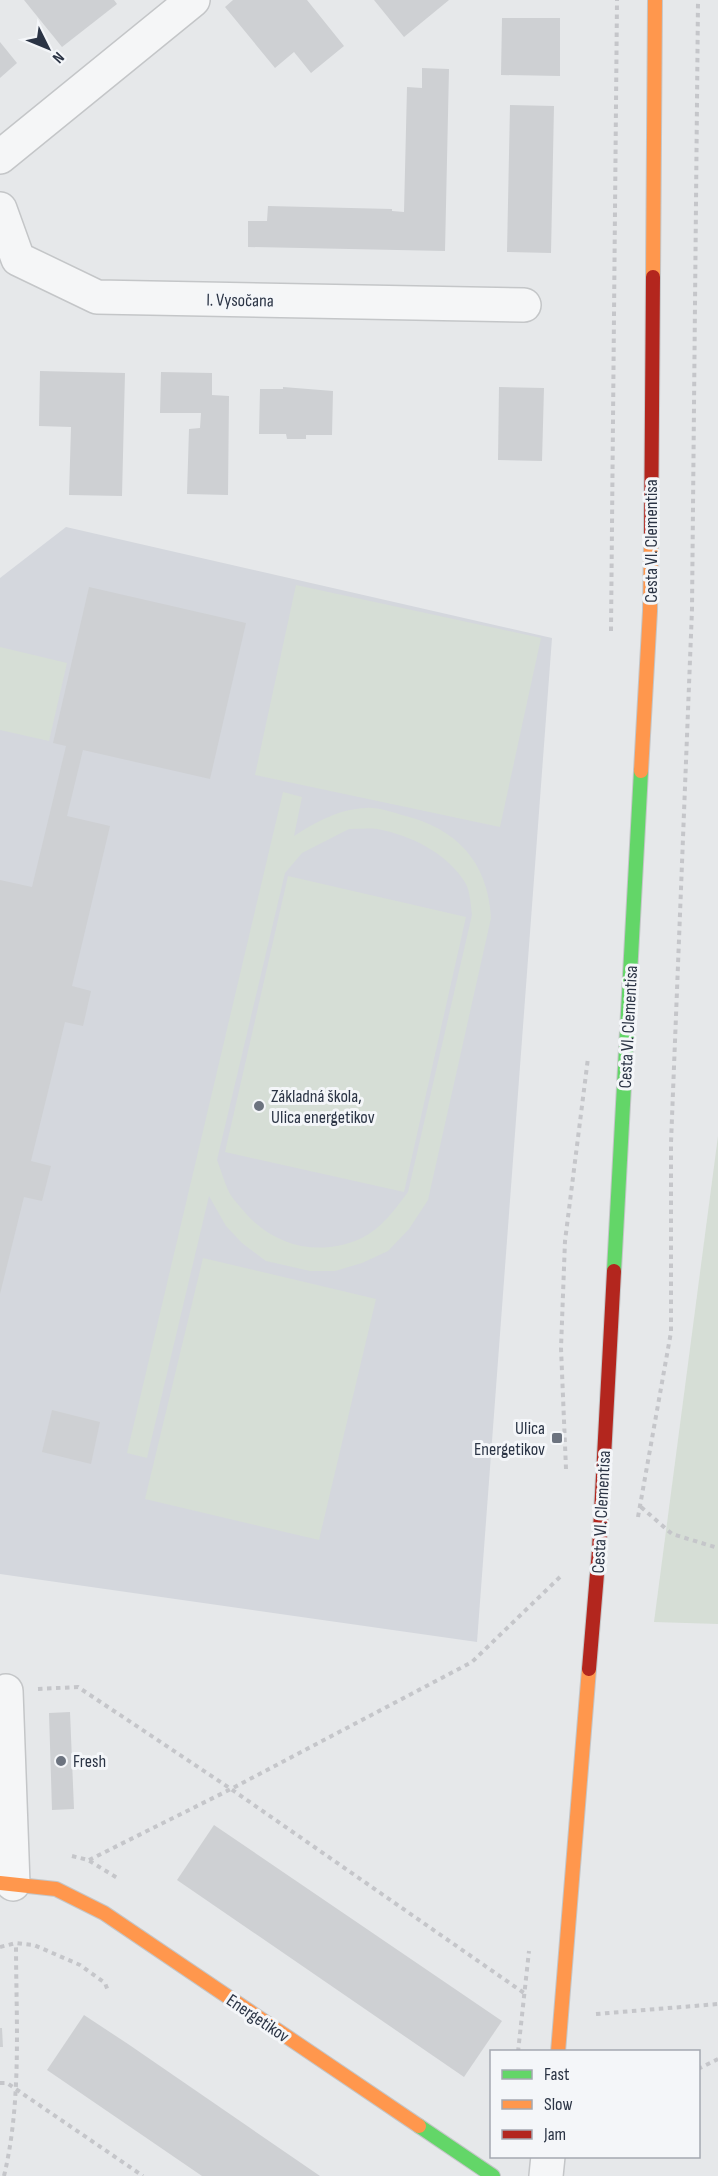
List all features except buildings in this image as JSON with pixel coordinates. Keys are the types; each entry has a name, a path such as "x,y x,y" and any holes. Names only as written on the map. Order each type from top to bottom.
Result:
{"street":[{"path":"0,158 193,0"},
{"name":"Cesta Vl. Clementisa","path":"558,2050 599,1550 651,611 655,0"},
{"name":"I. Vysočana","path":"0,209 18,259 97,297 524,305"},
{"name":"Energetikov","path":"6,1691 7,1884 56,1889 105,1913 493,2176"},
{"path":"546,2176 548,2158"}],"path":[{"path":"611,637 617,0"},
{"path":"636,1528 671,1332 671,1143 692,609 698,0"},
{"path":"567,1478 561,1348 566,1241 589,1051"},
{"path":"640,1506 672,1534 718,1548"},
{"path":"88,1860 231,1789 472,1662 559,1577"},
{"path":"6,1691 78,1687 231,1789 562,2017 718,2004"},
{"path":"0,1947 16,1943 34,1945 80,1965 105,1983 108,1991"},
{"path":"4,2176 12,2143 15,2088 16,1943"},
{"path":"518,2050 529,1945"},
{"path":"700,2068 718,2059"},
{"path":"0,2083 7,2082 143,2176"}],"shaded area":[{"name":"Základná škola, Ulica energetikov","path":"66,527 552,638 477,1642 0,1574 0,578"},
{"path":"296,585 541,638 500,827 255,775"},
{"path":"0,647 67,663 49,741 0,730"},
{"path":"283,792 302,797 294,836 319,821 337,814 366,808 379,809 421,821 438,829 453,838 476,864 489,898 491,918 428,1200 409,1229 388,1251 362,1263 335,1271 310,1271 266,1261 242,1243 226,1226 209,1196 147,1458 127,1453","holes":["349,829 374,829 390,832 415,841 439,855 449,863 466,884 472,915 408,1192 388,1218 369,1234 345,1244 313,1247 282,1240 254,1222 231,1195 217,1160 285,873 302,853"]},
{"path":"288,876 466,917 404,1192 225,1152"},
{"path":"718,1136 718,1624 654,1622"},
{"path":"203,1258 376,1299 319,1540 145,1499"}],"traffic: fast":[{"path":"614,1271 641,771"},
{"path":"419,2126 493,2176"}],"traffic: slow":[{"path":"653,277 655,0"},
{"path":"641,771 650,611 651,542"},
{"path":"558,2050 589,1669"},
{"path":"0,1883 56,1889 104,1913 419,2126"}],"traffic: jam":[{"path":"651,542 653,277"},
{"path":"589,1669 599,1550 614,1271"}],"place":[{"name":"Základná škola, Ulica energetikov","path":"259,1106"},
{"name":"Ulica Energetikov","path":"557,1438"},
{"name":"Fresh","path":"61,1761"}]}
